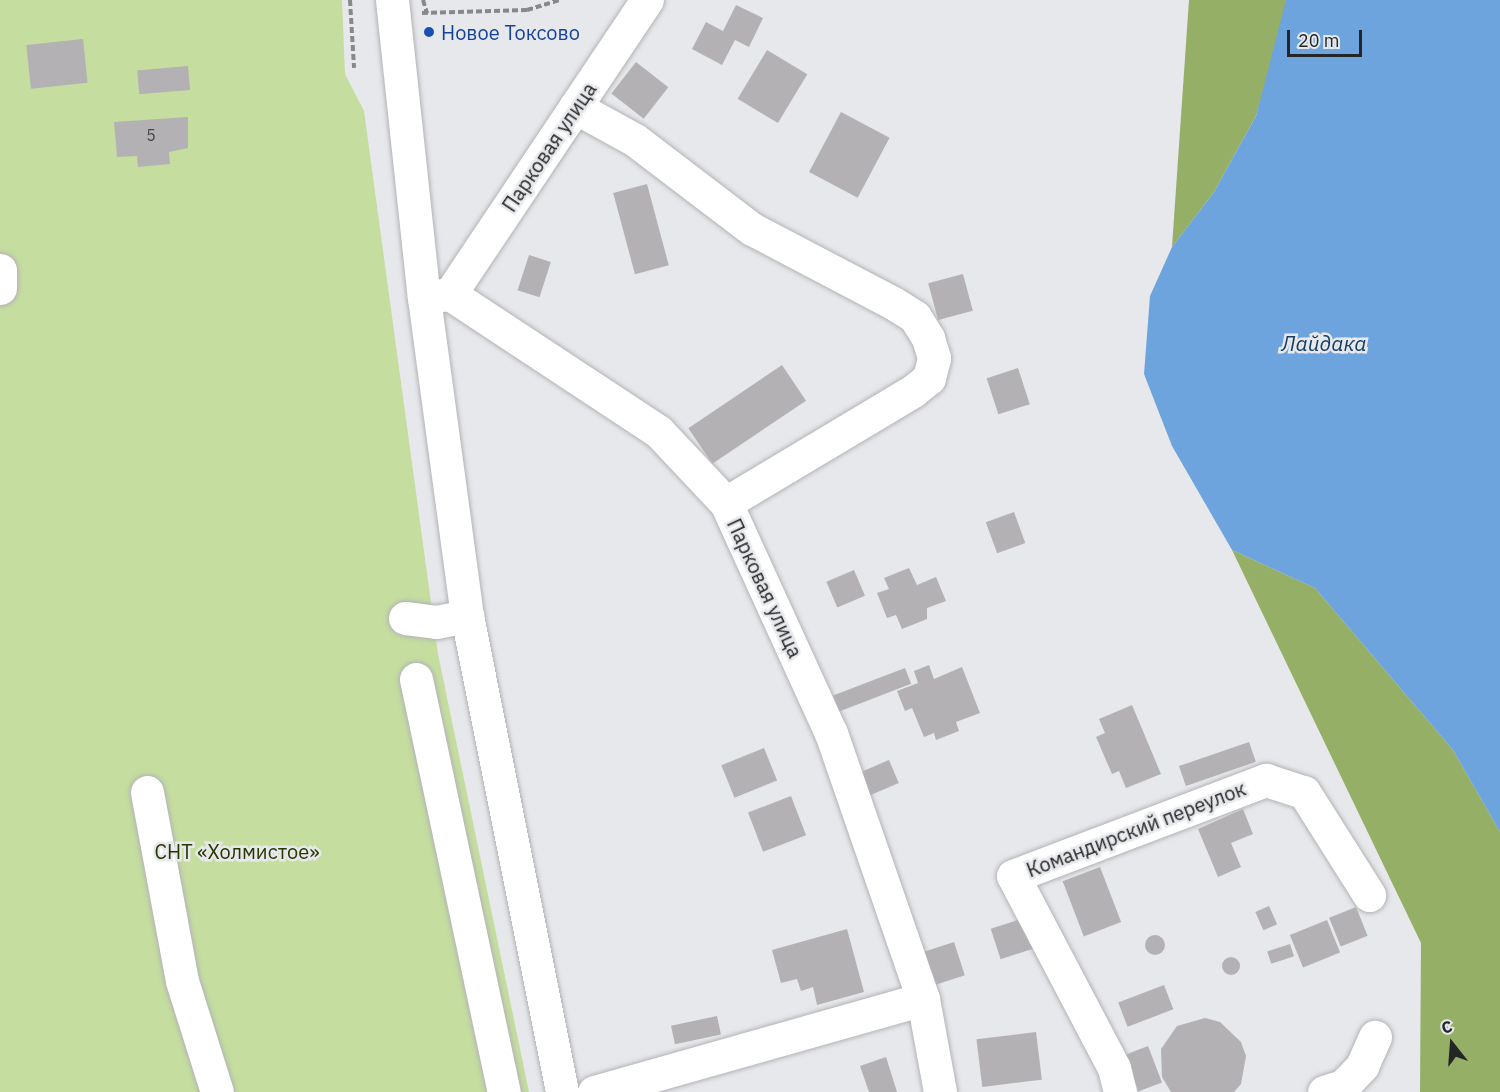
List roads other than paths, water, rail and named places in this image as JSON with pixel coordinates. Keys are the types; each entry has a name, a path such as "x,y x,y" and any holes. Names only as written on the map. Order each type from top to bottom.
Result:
{"street":[{"name":"Парковая улица","path":"648,0 575,107 437,296 659,432 726,503 831,732 923,999 940,1092"},
{"path":"393,7 437,296 467,616 562,1092"},
{"path":"575,107 635,140 752,229 893,303 915,317 928,338 934,358 921,384 726,503"},
{"path":"0,270 0,288"},
{"path":"405,618 436,622 467,616"},
{"path":"416,679 504,1092"},
{"name":"Командирский переулок","path":"1120,1092 1113,1068 1013,876 1266,780 1304,792 1370,895"},
{"path":"147,792 182,981 218,1092"},
{"path":"594,1092 923,999"},
{"path":"1324,1092 1343,1086 1356,1073 1375,1037"}],"water":[{"name":"Лайдака","path":"1286,0 1500,0 1500,832 1453,750 1315,588 1232,550 1172,446 1144,374 1150,296 1172,247 1214,192 1256,116"}],"place":[{"name":"Новое Токсово","path":"429,32"}],"park label":[{"name":"СНТ «Холмистое»","path":"237,851"}]}
